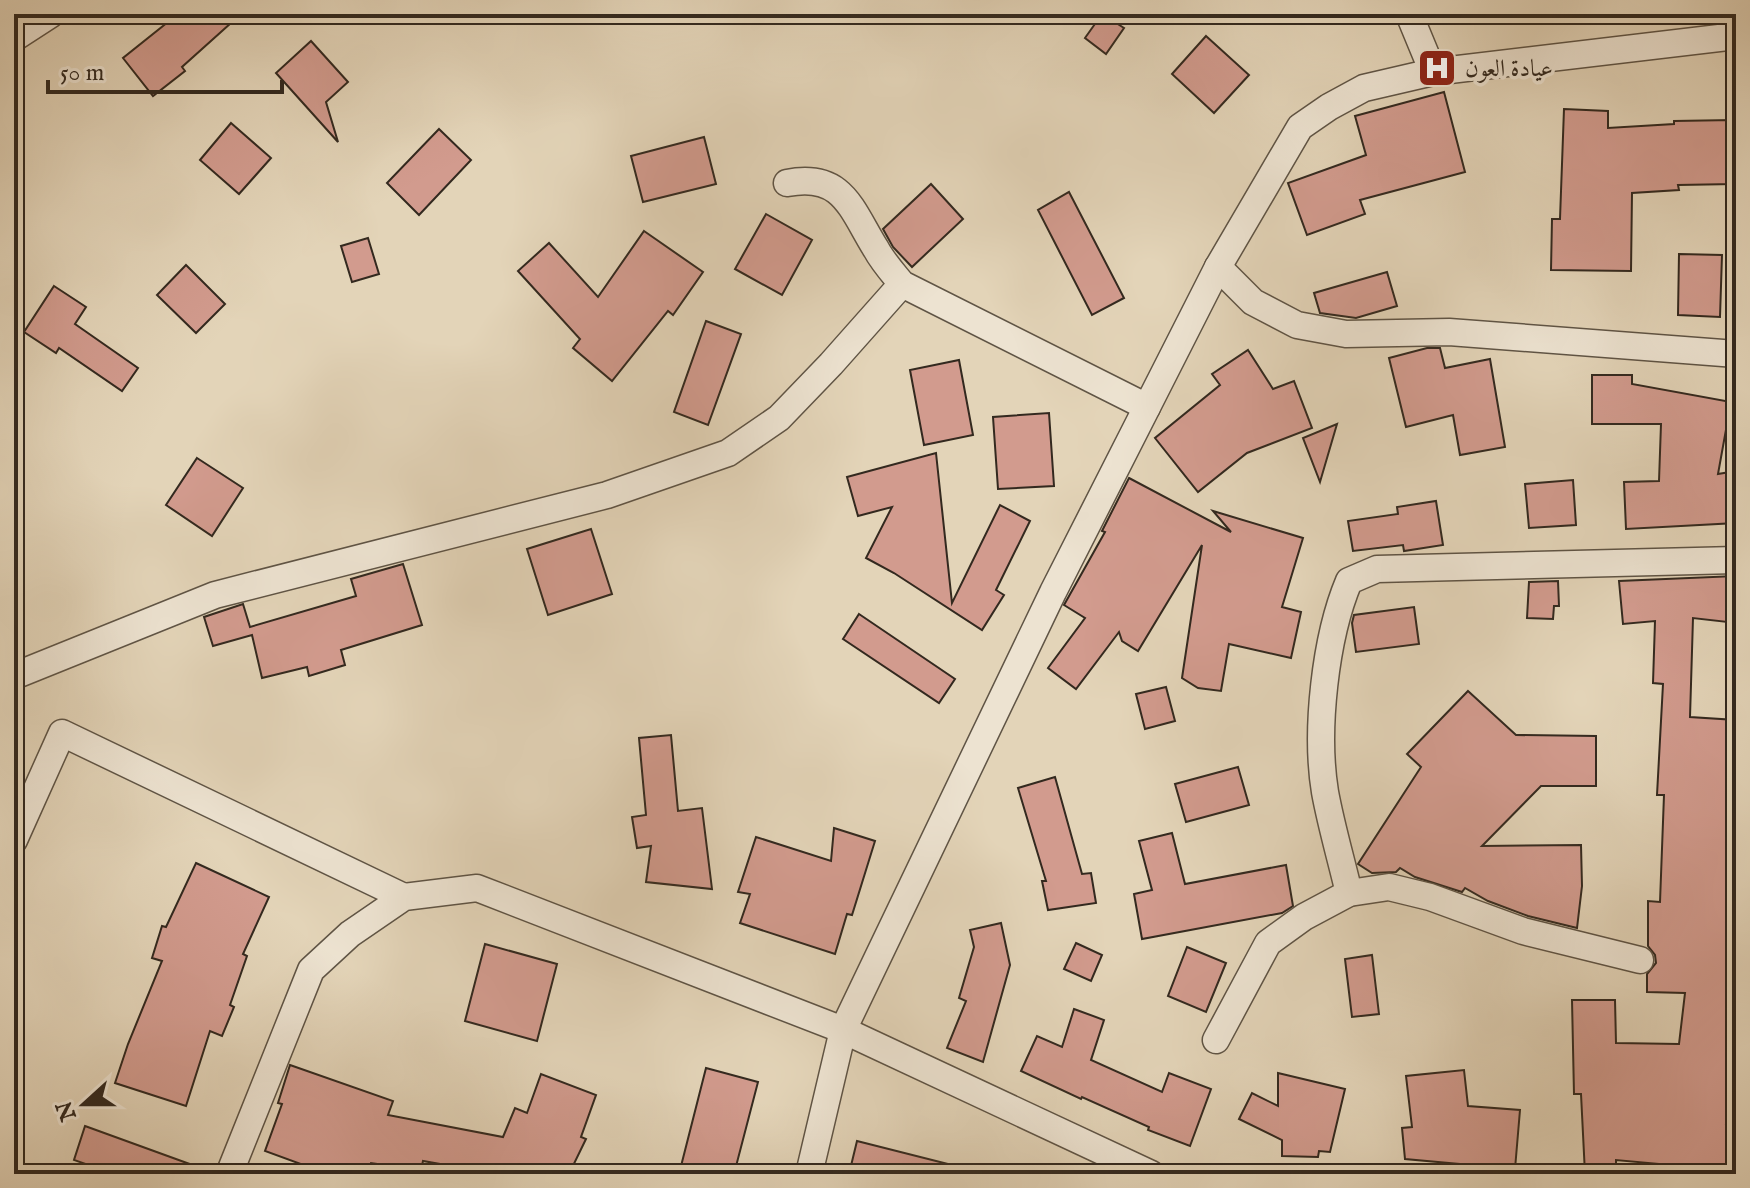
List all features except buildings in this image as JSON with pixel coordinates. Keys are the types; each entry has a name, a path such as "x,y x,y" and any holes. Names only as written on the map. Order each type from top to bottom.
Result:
{"street":[{"path":"14,38 51,14"},
{"path":"1409,14 1433,72"},
{"path":"809,1174 843,1030 1053,592 1218,267 1300,127 1364,88 1433,72 1736,36"},
{"path":"787,183 808,179 819,182 830,186 850,202 877,252 902,284 1147,407"},
{"path":"1218,267 1253,302 1297,325 1346,334 1449,332 1736,354"},
{"path":"14,676 215,595 607,495 728,453 779,418 902,284"},
{"path":"1349,893 1325,790 1321,717 1338,608 1349,581 1377,569 1736,560"},
{"path":"14,840 62,733 404,897"},
{"path":"1216,1040 1268,943 1304,917 1349,893 1389,887 1430,897 1523,931 1640,960"},
{"path":"232,1173 311,970 350,934 404,897 477,888 843,1030 1151,1174"}],"place":[{"name":"عيادة العون","path":"1437,68"}]}
